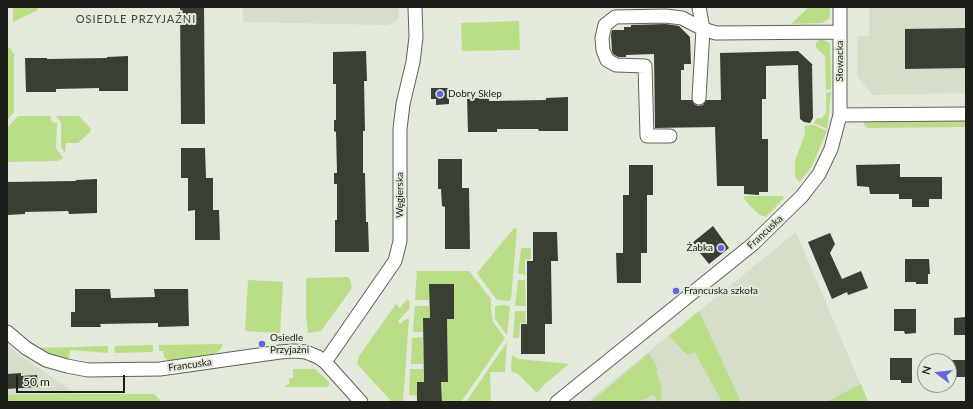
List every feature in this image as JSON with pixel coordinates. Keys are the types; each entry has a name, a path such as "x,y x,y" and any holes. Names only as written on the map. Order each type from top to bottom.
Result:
{"street":[{"name":"Węgierska","path":"325,362 395,261 400,241 400,129 403,104 413,62 416,37 415,7"},
{"path":"699,7 703,29 700,98"},
{"name":"Słowacka","path":"840,7 840,115"},
{"path":"670,136 647,136 645,66 616,65 608,60 603,50 602,38 605,25 615,17 665,16 682,18 703,29 716,33 840,32"},
{"path":"840,115 966,114"},
{"name":"Francuska","path":"557,402 753,244 796,202 819,174 831,149 840,115"},
{"name":"Francuska","path":"7,332 26,348 46,360 88,370 160,369 273,353 294,351 306,352 325,362 361,402"}],"shaded area":[{"path":"243,7 399,7 399,18 394,23 387,25 243,22"},
{"path":"869,7 966,7 966,93 872,95 857,76 857,36 869,36"},
{"path":"796,232 868,402 587,402"},
{"path":"7,344 21,356 76,394 7,395"}],"green space":[{"path":"13,7 37,7 38,10 13,22"},
{"path":"809,7 830,7 830,18 822,23 791,24"},
{"path":"519,21 520,50 462,51 461,23"},
{"path":"822,39 830,44 831,89 826,90 825,56 816,48 816,43"},
{"path":"7,48 10,48 14,54 14,112 7,120"},
{"path":"831,92 827,129 814,123 817,118 822,118 826,113 826,93"},
{"path":"50,116 52,122 57,123 56,148 63,158 57,161 7,162 7,128 17,117"},
{"path":"56,116 79,116 91,129 90,132 78,143 66,143 65,153 61,147 61,122"},
{"path":"966,121 966,127 868,128 863,122"},
{"path":"814,125 827,131 812,166 800,182 795,177 795,160 805,135 804,126"},
{"path":"743,196 783,196 784,198 766,217 760,215 750,206"},
{"path":"514,228 517,229 511,300 497,300 477,273"},
{"path":"521,248 531,248 531,259 525,260 525,275 518,273"},
{"path":"417,271 469,271 491,299 493,322 505,338 461,402 442,402 441,382 448,381 447,319 454,319 454,284 429,284 429,300 415,300"},
{"path":"347,277 350,279 352,288 321,331 308,333 306,316 306,278"},
{"path":"248,280 283,282 280,333 245,331"},
{"path":"518,280 525,280 526,306 515,306"},
{"path":"407,299 410,302 409,309 398,321 400,324 406,319 409,319 403,402 392,402 357,364 359,356 396,304 400,308"},
{"path":"415,306 429,306 430,318 423,318 423,332 413,332"},
{"path":"495,306 510,306 507,335 495,319"},
{"path":"525,311 526,323 520,323 519,338 513,338 515,312"},
{"path":"699,311 741,402 722,402 695,352 687,355 669,336"},
{"path":"423,337 423,364 411,364 412,338"},
{"path":"507,342 505,372 490,372 491,402 466,402"},
{"path":"223,344 220,350 214,354 169,361 164,357 163,351 159,351 159,345"},
{"path":"153,345 153,352 115,353 114,348 116,346"},
{"path":"108,346 108,353 70,350 69,360 53,355 40,348"},
{"path":"649,353 658,369 656,370 662,388 661,402 657,402 654,395 637,402 591,402"},
{"path":"512,355 518,359 569,364 545,384 537,393 518,374 512,372"},
{"path":"293,369 315,369 329,382 329,385 327,387 286,387 286,385 289,384 289,378 293,378"},
{"path":"410,369 423,369 424,382 417,382 417,396 409,395"},
{"path":"861,384 868,402 826,402"},
{"path":"154,394 162,402 7,402 7,395"}],"building":[{"path":"180,7 204,7 205,124 181,124"},
{"path":"666,24 679,26 690,37 691,64 684,64 684,70 681,70 681,100 692,100 694,104 698,106 703,105 706,100 721,100 720,53 798,51 813,65 813,118 810,123 804,122 800,119 798,65 766,66 766,99 762,99 762,139 768,139 768,192 759,192 759,195 744,194 744,186 717,186 715,127 655,128 654,54 626,55 626,57 618,57 613,54 612,51 611,35 612,30 624,30 624,27 631,27 631,25"},
{"path":"966,28 966,68 905,69 905,29"},
{"path":"366,51 367,81 364,81 365,131 363,131 363,173 365,173 366,222 368,222 369,252 335,252 337,184 334,184 334,173 337,173 336,132 334,131 334,120 336,120 336,84 333,84 333,52"},
{"path":"128,56 128,91 99,91 99,88 56,89 56,92 26,92 25,58 107,58"},
{"name":"Dobry Sklep","path":"431,88 449,88 449,104 436,105 436,99 431,99"},
{"path":"568,97 568,131 497,129 497,132 468,132 467,98 489,98 489,101 546,100 546,98"},
{"path":"181,148 205,148 206,178 213,178 213,210 219,210 220,240 195,240 195,210 188,211 188,178 181,178"},
{"path":"438,159 462,159 462,188 469,188 470,249 445,249 445,207 442,206 441,189 438,189"},
{"path":"900,164 900,177 942,177 942,199 929,199 929,207 912,207 912,199 899,199 899,194 870,194 869,187 857,186 856,165"},
{"path":"629,165 653,165 653,195 647,195 647,253 641,253 641,283 617,283 616,253 623,253 623,195 629,195"},
{"path":"97,179 97,213 69,214 68,211 25,212 25,214 7,215 7,182 76,181"},
{"path":"713,226 729,248 709,264 692,243"},
{"path":"533,232 557,232 558,261 551,261 552,324 545,324 545,354 521,354 521,324 527,324 527,261 533,261"},
{"path":"830,233 835,244 830,253 842,279 861,271 868,288 848,295 847,292 832,299 808,242"},
{"path":"905,259 929,259 930,274 928,274 928,284 905,282"},
{"path":"429,284 454,284 454,319 447,319 448,382 441,382 442,402 417,402 417,382 424,382 423,318 430,318"},
{"path":"75,289 110,289 111,298 155,297 154,289 188,289 189,326 158,327 158,323 100,324 101,327 71,327 71,312 75,312"},
{"path":"894,309 916,309 916,333 905,334 904,331 894,331"},
{"path":"966,317 966,335 954,335 954,318"},
{"path":"890,358 912,358 912,383 901,383 901,380 890,380"},
{"path":"957,360 966,360 966,377 957,377"},
{"path":"21,373 21,376 37,375 38,387 7,389 7,374"}],"place":[{"name":"Dobry Sklep","path":"440,94"},
{"name":"Żabka","path":"721,248"},
{"name":"Francuska szkoła","path":"676,291"},
{"name":"Osiedle Przyjaźni","path":"262,344"}],"district":[{"name":"OSIEDLE PRZYJAŹNI","path":"136,19"}]}
